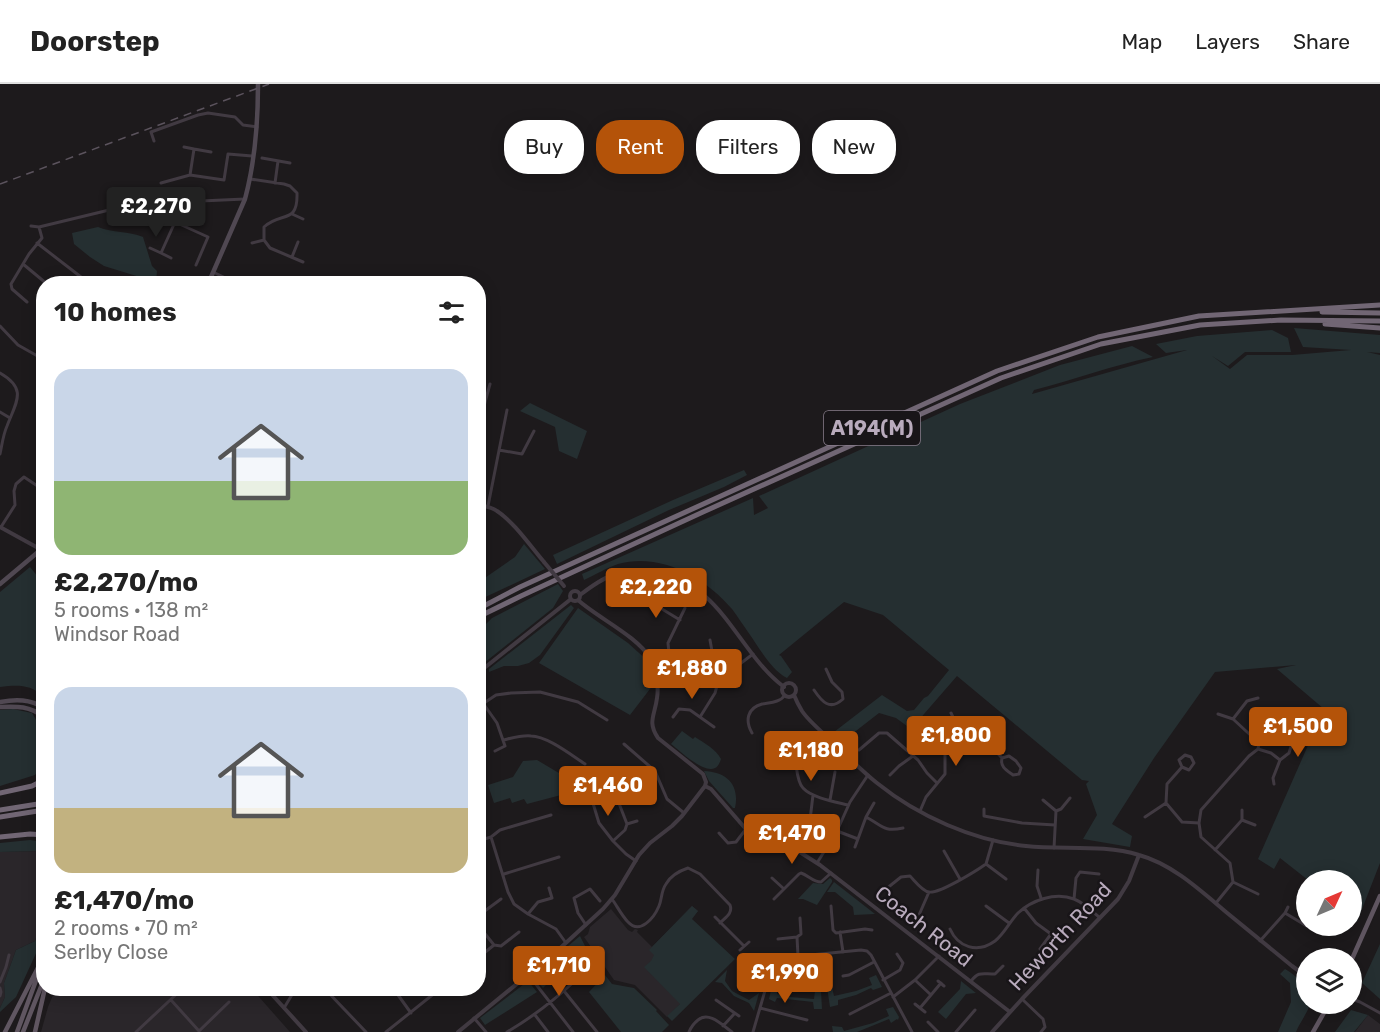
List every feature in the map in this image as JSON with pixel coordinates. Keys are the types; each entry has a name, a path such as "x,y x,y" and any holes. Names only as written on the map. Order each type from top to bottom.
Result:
{"highway":[{"name":"A194(M)","path":"486,605 520,587 998,371 1098,337 1199,316 1380,305"},
{"name":"A194(M)","path":"1285,312 1380,313"},
{"name":"A194(M)","path":"486,613 703,512 1001,378 1101,344 1200,325 1281,320 1380,321"},
{"name":"A194(M)","path":"1281,320 1380,328"},
{"path":"0,793 36,784"},
{"path":"0,810 36,807"},
{"path":"0,817 36,808"},
{"path":"0,837 36,834"}],"main road":[{"path":"211,276 245,199 256,127 258,84"},
{"path":"0,584 36,553"},
{"path":"0,702 24,700 36,704"},
{"path":"0,707 19,706 36,711"},
{"path":"1357,948 1380,896"},
{"path":"5,1032 36,972"},
{"path":"17,1032 36,979"},
{"path":"23,1032 37,996"},
{"path":"35,1032 43,996"},
{"path":"1313,1032 1323,1014"}],"street":[{"path":"154,141 151,132 208,113 235,117 243,125 256,127"},
{"path":"184,147 211,152"},
{"path":"190,175 194,149"},
{"path":"161,183 190,175 224,180 228,154 252,156"},
{"path":"262,158 290,163"},
{"path":"275,183 278,161"},
{"path":"249,179 290,186 297,194 297,206 292,214 270,221 264,227 264,240 270,248 303,262"},
{"path":"31,226 39,227 134,204 245,199"},
{"path":"161,253 175,222 175,202"},
{"path":"292,214 303,219"},
{"path":"175,222 208,237 196,265"},
{"path":"27,302 12,289 11,284 42,238 39,227"},
{"path":"252,243 264,240"},
{"path":"292,257 298,242"},
{"path":"37,243 80,276"},
{"path":"150,248 171,258"},
{"path":"23,264 37,276"},
{"path":"213,272 221,276"},
{"path":"0,326 24,350 36,356"},
{"path":"0,373 10,379 18,393 17,403 5,429 0,454"},
{"path":"486,399 490,384"},
{"path":"507,410 488,506 508,520 564,586 573,601 578,600 636,642 645,650 653,664 661,662 669,653 668,643 685,608"},
{"path":"0,412 10,418"},
{"path":"499,450 522,454 534,430"},
{"path":"36,485 24,477 16,484 15,505 1,527 36,545"},
{"path":"578,600 580,595 598,581 611,575 632,571 659,573 683,581 701,593 732,625 764,670 784,687 785,695"},
{"path":"486,666 576,591 580,595"},
{"path":"644,598 680,620"},
{"path":"710,640 712,651 732,670"},
{"path":"699,717 715,693 718,682 753,654"},
{"path":"690,663 718,682"},
{"name":"Coach Road","path":"653,664 657,698 652,723 653,730 658,738 703,774 705,786 711,789 746,829 760,841 798,851 817,862 1010,1012"},
{"path":"814,690 824,703 831,705 843,699 842,692 832,682 826,669"},
{"path":"784,687 788,683 795,685 794,695 803,713 876,783 920,811 974,835 993,840 1027,846 1104,849 1139,855 1153,860 1215,903 1296,968"},
{"path":"486,702 496,695 540,692 578,702 607,720"},
{"path":"785,695 794,695"},
{"path":"752,733 748,725 748,716 754,707 779,701 785,695"},
{"path":"1233,719 1247,699 1258,698"},
{"path":"486,706 497,723 505,746 495,751"},
{"path":"673,717 679,709 690,710 714,727"},
{"path":"951,713 962,736"},
{"path":"1215,903 1233,882 1230,863 1200,837 1201,810 1258,749 1259,743 1233,719 1218,714"},
{"path":"859,750 879,733 887,733 918,760 937,783"},
{"path":"920,811 926,797 945,774 945,753 962,736 974,734 985,740 1002,758 1003,768 1013,775 1019,774 1021,768 1016,761 1009,756 1002,758"},
{"path":"503,740 534,735 557,745 585,764"},
{"path":"813,737 800,737 795,745 800,784 803,789 813,795 848,805"},
{"path":"1274,784 1273,778 1280,760 1289,753 1293,740"},
{"path":"624,744 655,771 667,799 684,813"},
{"path":"1258,749 1271,753 1280,760"},
{"path":"1185,755 1191,757 1194,763 1189,770 1182,767 1179,760 1185,755"},
{"path":"890,775 914,756"},
{"path":"771,760 796,763"},
{"path":"1182,767 1167,784 1166,802 1182,822 1199,823"},
{"path":"830,800 835,772"},
{"path":"817,862 837,831 848,805 868,775"},
{"path":"598,789 608,786 613,788 627,824 625,830 613,841"},
{"path":"458,1032 586,925 612,899 650,843 672,826 705,786"},
{"path":"774,820 803,828 808,825 813,795"},
{"path":"1056,811 1061,809 1070,798"},
{"path":"592,800 599,823 613,841 636,861"},
{"path":"1043,800 1056,811"},
{"path":"1145,818 1166,802"},
{"path":"855,847 874,803"},
{"path":"984,809 984,816 1022,823 1055,825"},
{"path":"1215,849 1242,820 1242,810"},
{"path":"1054,848 1056,811"},
{"path":"486,839 500,830 551,815"},
{"path":"866,817 886,830 903,828"},
{"path":"1242,820 1255,825"},
{"path":"627,824 637,821"},
{"path":"719,833 728,843 736,842 746,829"},
{"path":"837,831 858,839"},
{"path":"491,837 509,896 514,904 555,930 566,943"},
{"path":"886,889 901,877 910,876 929,892 942,890 986,864 993,840"},
{"path":"944,850 960,879"},
{"name":"Heworth Road","path":"992,1032 1125,890 1139,855"},
{"path":"503,874 559,857"},
{"path":"986,864 1006,879"},
{"path":"612,899 628,922 633,926 643,926 660,904 664,887 669,879 678,871 688,868 700,874 730,905 730,913 720,923"},
{"path":"1038,870 1041,898"},
{"path":"1074,899 1076,878 1080,872 1100,874"},
{"path":"774,898 801,873 821,882 831,873"},
{"path":"772,878 783,889"},
{"path":"1233,882 1258,894"},
{"path":"586,925 578,913 574,898 589,887 600,901"},
{"path":"528,914 538,902 552,898 549,888"},
{"path":"919,915 929,892"},
{"path":"950,929 954,938 964,946 975,948 985,946 996,940 1024,909 1041,898 1074,899 1100,918"},
{"path":"486,910 501,899"},
{"path":"831,906 833,930 836,933 872,930"},
{"path":"986,906 1009,923"},
{"path":"1260,940 1288,908"},
{"path":"1024,909 1036,923 1051,934 1040,949"},
{"path":"1285,913 1296,920"},
{"path":"715,917 744,946"},
{"path":"778,939 797,937 801,934 800,918"},
{"path":"486,935 494,945 501,946 519,932"},
{"path":"840,932 843,951"},
{"path":"797,937 798,956"},
{"path":"740,950 749,942"},
{"path":"486,952 494,945"},
{"path":"753,1032 772,963 780,958 861,950 867,951 874,962 912,1032"},
{"path":"883,980 900,970 903,963 897,954"},
{"path":"0,982 9,956"},
{"path":"849,1014 892,995 915,980 939,956"},
{"path":"507,1032 550,1003 597,960"},
{"path":"746,982 743,978 753,968 754,962"},
{"path":"843,976 874,962"},
{"path":"971,981 981,973 994,974 1003,966"},
{"path":"753,968 799,982 802,982 802,977"},
{"path":"528,974 573,1032"},
{"path":"915,980 931,995"},
{"path":"920,1008 941,983"},
{"path":"0,988 0,996"},
{"path":"564,991 597,1032"},
{"path":"136,1032 175,996"},
{"path":"273,996 306,1032"},
{"path":"284,1008 291,996"},
{"path":"332,996 366,1032"},
{"path":"399,996 411,1013"},
{"path":"387,1032 431,996"},
{"path":"1022,999 1043,1019 1045,1027 1041,1032"},
{"path":"171,1000 199,1031 229,1002"},
{"path":"716,1000 739,1016"},
{"path":"1362,1003 1380,1013"},
{"path":"915,1004 925,1012"},
{"path":"760,1008 808,1019"},
{"path":"956,1032 975,1010"},
{"path":"723,1026 735,1013"},
{"path":"535,1015 548,1032"},
{"path":"689,1032 691,1027 705,1016 732,1032"},
{"path":"474,1018 486,1032"},
{"path":"928,1022 940,1032"}],"shaded area":[{"path":"98,227 143,237 152,266 157,271 157,276 136,276 104,266 74,244 72,233"},
{"path":"1294,328 1380,335 1380,353 1367,352 1380,355 1380,863 1362,909 1362,870 1296,871 1280,858 1274,869 1258,859 1324,709 1277,669 1296,665 1215,672 1154,758 1112,824 1132,836 1130,847 1083,839 1097,815 1086,784 1089,781 1082,780 957,676 911,729 896,718 879,713 843,741 834,732 882,695 907,711 914,710 949,670 883,615 844,602 779,655 792,672 787,678 770,663 721,597 681,570 650,561 634,561 618,564 584,580 582,574 753,498 754,515 768,508 759,496 960,404 1060,365 1132,346 1153,357 1034,390 1032,394 1187,350 1166,353 1156,344 1197,336 1272,330 1288,338 1291,352 1245,352 1228,366 1212,356 1230,369 1247,355 1292,355 1351,350 1303,347"},
{"path":"530,403 587,431 577,459 559,451 555,427 520,411"},
{"path":"744,470 747,475 724,487 669,510 557,564 553,555"},
{"path":"524,544 545,569 486,597 486,577 515,557"},
{"path":"30,567 36,574 36,691 23,686 0,687 0,592"},
{"path":"558,584 563,591 553,608 486,661 486,624 492,618"},
{"path":"571,605 574,608 540,655 529,663 504,666 489,672 489,669"},
{"path":"578,608 628,643 649,662 653,685 630,715 539,663"},
{"path":"13,709 32,713 36,720 36,774 0,786 0,710"},
{"path":"682,731 716,752 721,759 717,767 710,769 699,765 671,744"},
{"path":"537,760 574,782 573,794 527,804 524,799 512,803 510,798 494,803 488,785 513,777 523,761"},
{"path":"704,771 719,774 730,781 736,793 735,808 709,781"},
{"path":"36,841 36,851 0,852 0,843"},
{"path":"36,851 36,938 35,941 16,950 4,983 5,997 0,1008 0,852"},
{"path":"830,878 832,882 817,905 798,899 813,883 823,884"},
{"path":"834,882 875,914 854,915 853,907 835,892 827,892"},
{"path":"692,906 698,911 691,919 730,955 667,1017 635,985 614,980 584,937 588,934 590,927 611,909 628,930 632,932 635,929 638,930 637,932 652,947"},
{"path":"692,906 698,911 692,919 735,959 672,1021 667,1016 680,1004 644,967 654,955 649,950"},
{"path":"580,936 585,946 543,988 535,979 536,973"},
{"path":"36,938 36,953 16,997 0,1012 5,997 4,983 16,950 35,941"},
{"path":"1380,944 1380,999 1362,983"},
{"path":"1285,969 1296,977 1296,1014 1305,1014 1296,1032 1278,1032 1291,1002 1290,983 1280,974"},
{"path":"727,970 725,981 732,991 749,1000 759,993 754,1011 749,1003 734,996 722,983 715,982"},
{"path":"605,975 612,984 634,988 669,1025 662,1032 621,1032 589,992"},
{"path":"876,975 882,987 873,990 871,988 838,1000 838,1005 830,1007 827,987 832,987 834,996 856,991 872,985 869,978"},
{"path":"528,981 537,992 485,1025 480,1018"},
{"path":"961,981 976,993 966,994 946,1019 938,1012 960,989"},
{"path":"772,986 777,988 777,994 790,997 814,999 815,991 821,991 822,1009 814,1009 813,1002 777,998 775,1002 769,999"},
{"path":"53,996 258,996 290,1032 41,1032"},
{"path":"893,1007 899,1017 891,1023 889,1019 857,1032 833,1032 832,1026 842,1027 844,1031 873,1023 889,1016 886,1009"},
{"path":"1348,1014 1368,1015 1354,1032 1335,1032"},
{"path":"1368,1015 1380,1024 1380,1032 1355,1032"}],"railway":[{"path":"0,184 269,84"}]}
